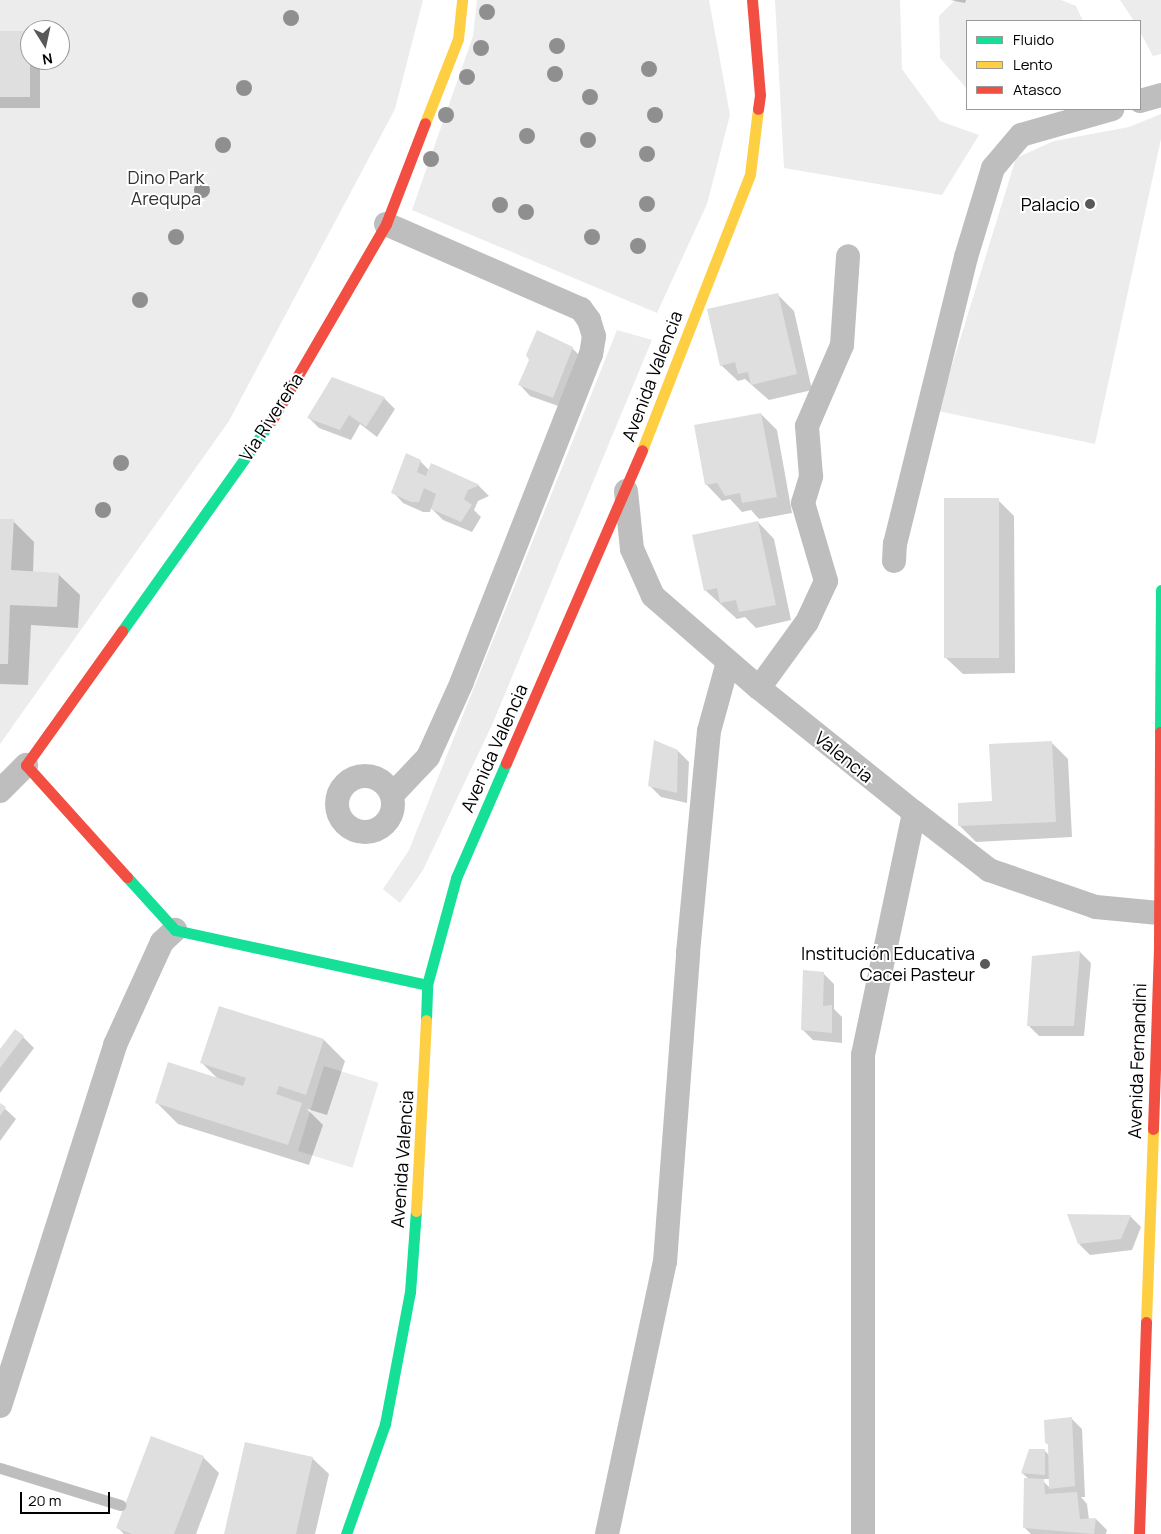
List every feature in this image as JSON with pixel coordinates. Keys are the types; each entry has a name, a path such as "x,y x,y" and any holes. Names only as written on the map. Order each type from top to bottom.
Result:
{"street":[{"name":"Via Rivereña","path":"0,791 26,764 269,425 386,224 458,39 462,0"},
{"name":"Avenida Valencia","path":"346,1534 385,1424 410,1292 425,1072 427,985 456,878 626,491 750,174 760,95 752,0"},
{"path":"1141,101 1161,95"},
{"path":"894,561 895,544 966,257 993,168 1020,135 1108,110"},
{"path":"386,224 581,310 589,320 594,336 591,354 462,682 428,757 392,794"},
{"path":"759,688 807,622 826,581 803,503 810,476 806,426 842,345 848,256"},
{"name":"Valencia","path":"626,491 632,549 653,596 759,688 914,812 989,870 1096,907 1159,913"},
{"name":"Avenida Fernandini","path":"1139,1534 1159,913 1161,590"},
{"path":"607,1534 664,1262 688,953 709,731 728,662"},
{"path":"26,764 175,930 427,985"},
{"path":"863,1534 863,1055 914,812"},
{"path":"0,1406 115,1045 162,942 175,930"}],"lane":[{"path":"0,1468 120,1505"}],"green space":[{"name":"Dino Park Arequpa","path":"0,0 423,0 395,109 229,421 0,744"},
{"path":"477,0 709,0 730,115 707,204 657,313 412,210 473,36"},
{"path":"775,0 900,0 902,69 940,121 979,135 942,195 784,168"},
{"path":"955,0 1061,0 1076,6 1083,20 966,20 966,88 940,58 939,16"},
{"path":"1120,0 1161,0 1161,54 1153,56 1141,34 1141,20 1133,20"},
{"path":"1161,114 1161,139 1095,444 938,411 1016,158 1054,141 1129,127"},
{"path":"617,330 652,340 492,725 423,870 400,903 383,889 409,850"},
{"path":"324,1066 379,1083 352,1168 298,1151"}],"building":[{"path":"0,31 20,31 20,70 30,70 30,97 0,97"},
{"path":"778,293 797,374 751,385 748,372 738,374 735,362 720,366 707,309"},
{"path":"537,330 573,347 553,398 518,385 529,360 526,355"},
{"path":"332,377 385,397 366,427 349,415 340,430 307,418"},
{"path":"761,413 777,497 742,503 740,493 725,496 717,483 705,485 694,425"},
{"path":"406,453 421,460 417,472 426,476 431,463 480,485 468,490 464,499 472,505 461,522 431,509 436,494 424,488 419,502 411,502 391,493"},
{"path":"944,498 999,498 999,658 944,658"},
{"path":"0,519 14,519 11,570 59,573 57,607 10,605 8,664 0,664"},
{"path":"758,521 776,605 739,612 736,600 720,603 717,588 704,591 692,535"},
{"path":"654,740 678,750 677,793 648,786"},
{"path":"1052,741 1056,822 958,826 958,803 992,801 989,744"},
{"path":"1080,951 1074,1026 1027,1026 1032,956"},
{"path":"803,970 824,972 823,1006 832,1005 832,1033 801,1030"},
{"path":"219,1006 324,1039 306,1095 279,1086 276,1094 302,1103 288,1145 155,1103 168,1062 243,1086 246,1078 200,1063"},
{"path":"15,1029 24,1036 0,1068 0,1049"},
{"path":"0,1103 6,1107 0,1116"},
{"path":"1067,1214 1131,1215 1121,1239 1078,1244"},
{"path":"1072,1417 1075,1486 1049,1489 1048,1444 1045,1443 1044,1420"},
{"path":"151,1436 204,1456 174,1534 132,1534 116,1528"},
{"path":"245,1442 313,1457 296,1534 224,1534"},
{"path":"1029,1449 1045,1449 1045,1475 1021,1473"},
{"path":"1024,1478 1044,1479 1045,1494 1077,1492 1080,1519 1096,1518 1094,1534 1023,1528"}],"traffic: fast":[{"path":"122,631 272,420"},
{"path":"1160,732 1161,590"},
{"path":"426,1020 427,985 456,878 506,763"},
{"path":"127,877 175,930 427,985"},
{"path":"346,1534 385,1424 410,1292 416,1211"}],"traffic: slow":[{"path":"425,123 458,39 462,0"},
{"path":"642,450 750,174 758,109"},
{"path":"416,1211 426,1020"},
{"path":"1146,1322 1153,1129"}],"traffic: jam":[{"path":"752,0 760,95 758,109"},
{"path":"272,420 386,224 425,123"},
{"path":"506,763 642,450"},
{"path":"122,631 26,765 127,877"},
{"path":"1153,1129 1159,944 1160,732"},
{"path":"1139,1534 1146,1322"}],"place":[{"name":"Palacio","path":"1090,204"},
{"name":"Institución Educativa Cacei Pasteur","path":"985,964"}]}
